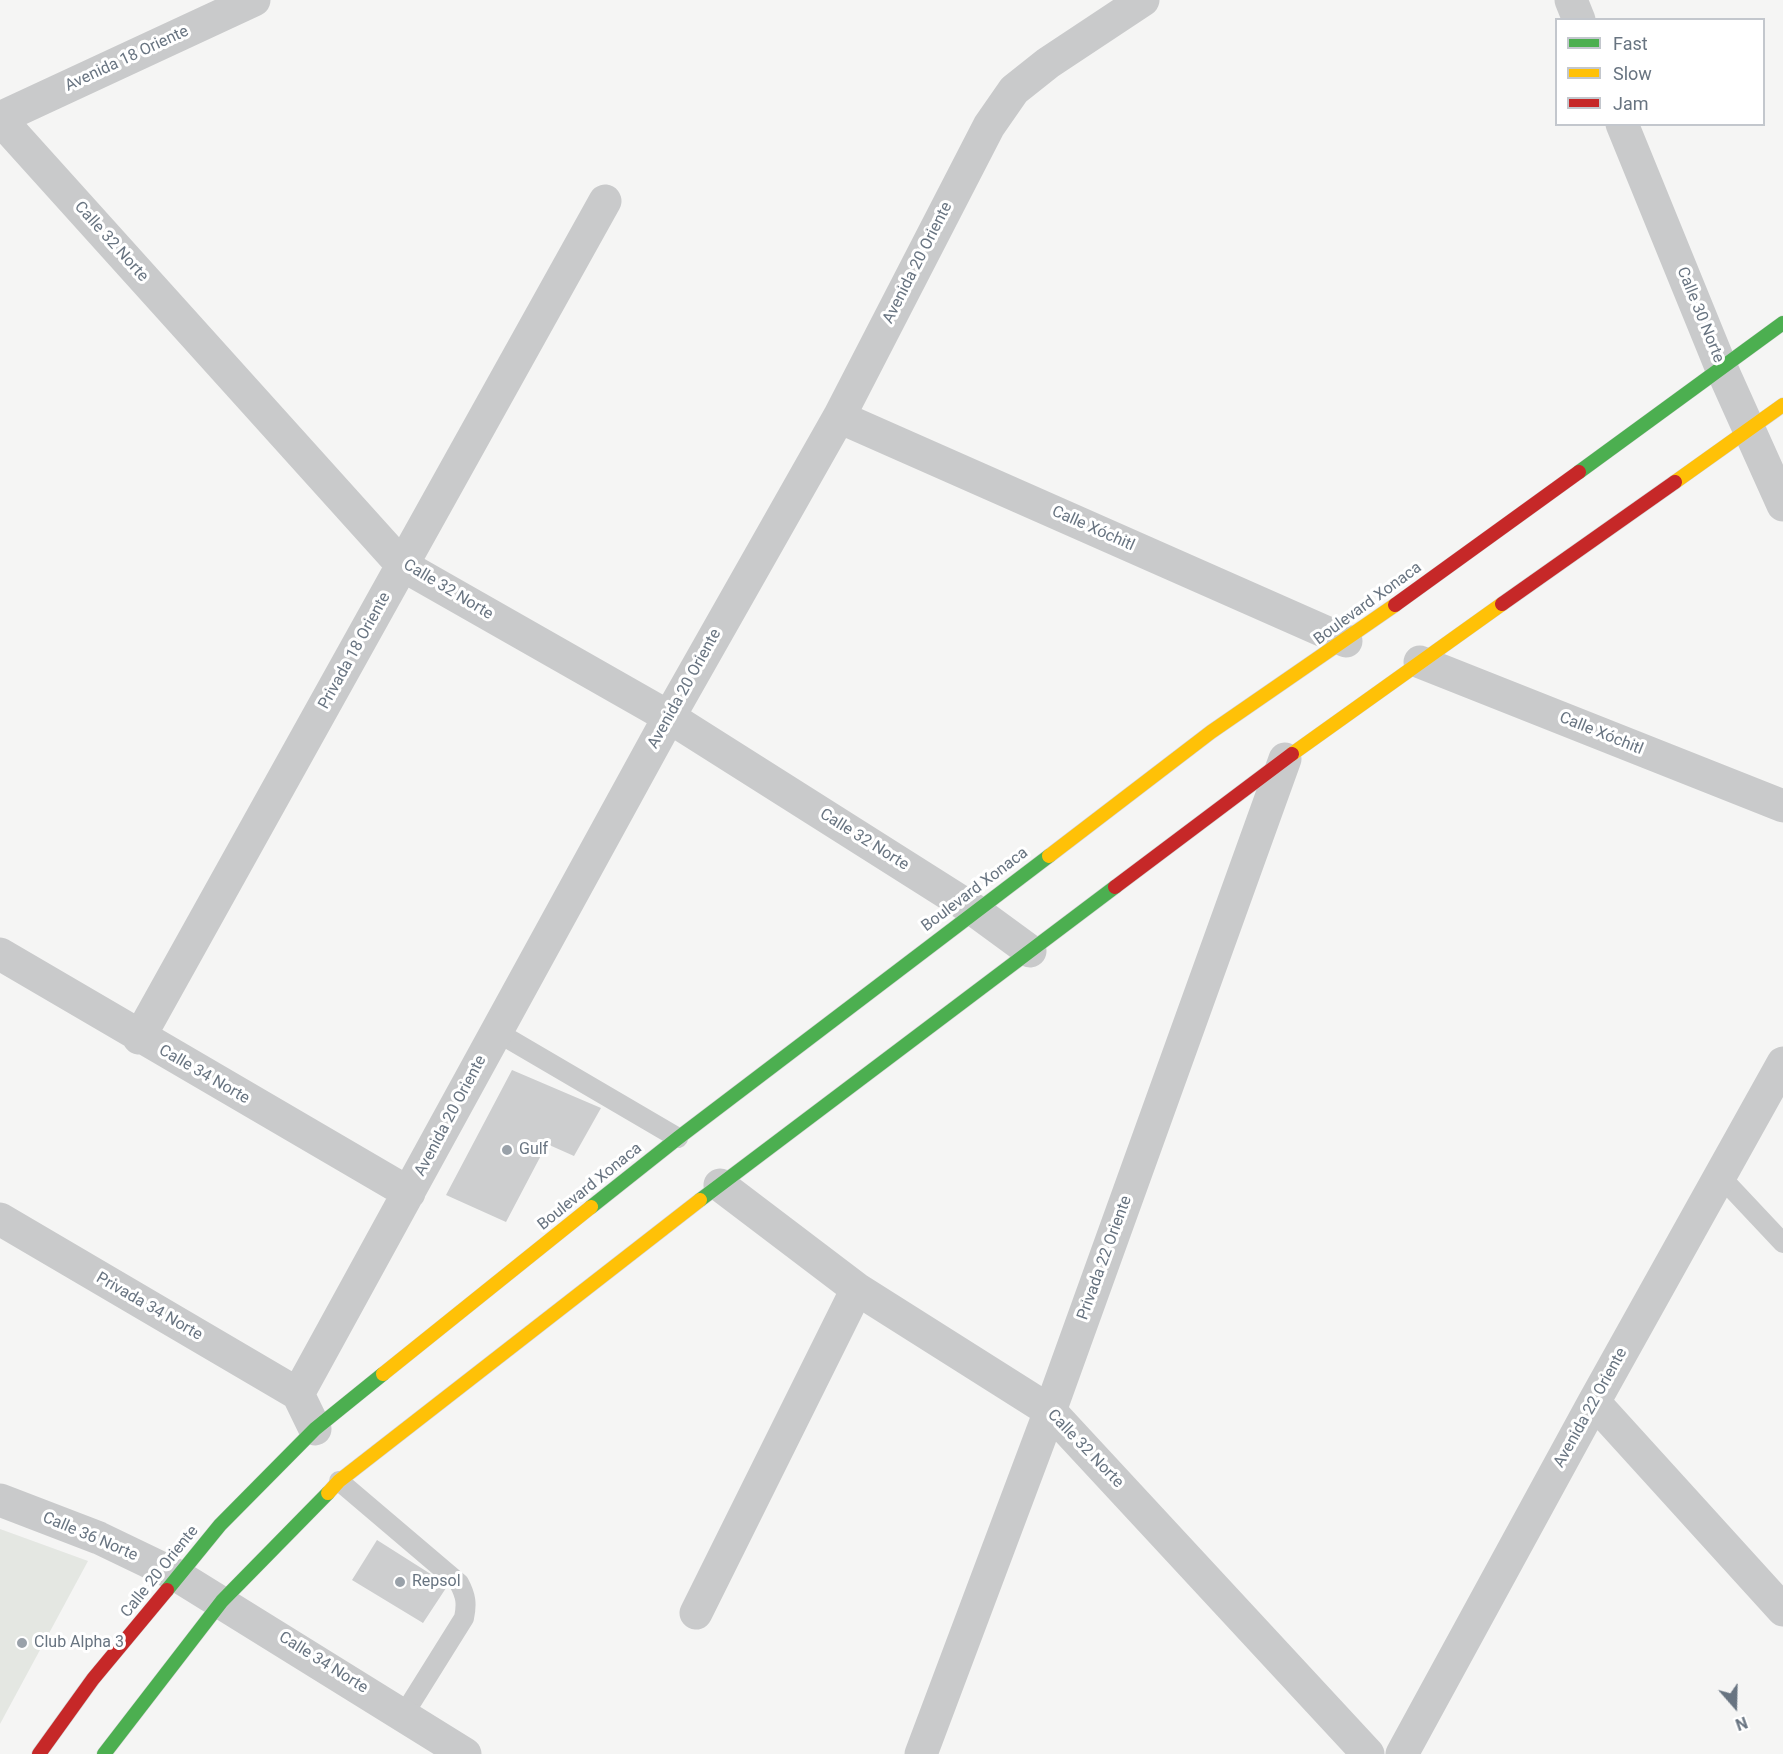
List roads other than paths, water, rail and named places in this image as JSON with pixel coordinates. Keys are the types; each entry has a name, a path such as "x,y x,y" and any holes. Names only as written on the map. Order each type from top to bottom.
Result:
{"main road":[{"name":"Boulevard Xonaca","path":"220,1525 315,1429 678,1138 974,910 1211,732 1346,640 1783,323"},
{"path":"104,1754 132,1705 222,1601 339,1481 720,1185 1285,759 1783,405"},
{"name":"Calle 20 Oriente","path":"39,1754 98,1682 178,1575 220,1525"}],"street":[{"name":"Avenida 18 Oriente","path":"0,118 254,0"},
{"name":"Avenida 20 Oriente","path":"298,1394 669,717 839,417 989,126 1014,90 1048,63 1143,0"},
{"path":"1571,0 1578,18"},
{"name":"Calle 32 Norte","path":"0,118 402,566 669,717 974,910 1030,951"},
{"name":"Calle 30 Norte","path":"1623,126 1721,367 1750,430 1774,462 1783,505"},
{"name":"Privada 18 Oriente","path":"139,1038 605,201"},
{"name":"Calle Xóchitl","path":"839,417 1346,640"},
{"name":"Calle Xóchitl","path":"1420,662 1783,806"},
{"name":"Privada 22 Oriente","path":"921,1754 1050,1411 1285,759"},
{"name":"Calle 34 Norte","path":"0,954 139,1038 409,1193"},
{"name":"Avenida 22 Oriente","path":"1402,1754 1594,1402 1783,1063"},
{"name":"Calle 32 Norte","path":"720,1185 857,1289 1050,1411 1368,1754"},
{"name":"Privada 34 Norte","path":"0,1220 298,1394"},
{"path":"696,1613 857,1289"},
{"path":"298,1394 315,1429"},
{"path":"1594,1402 1783,1610"},
{"name":"Calle 36 Norte","path":"0,1500 99,1538 178,1575"},
{"name":"Calle 34 Norte","path":"178,1575 465,1754"}],"lane":[{"path":"497,1032 678,1138"},
{"path":"1720,1176 1783,1243"},
{"path":"339,1481 393,1530 459,1583 465,1594 467,1607 464,1618 404,1714"}],"place":[{"name":"Gulf","path":"507,1150"},
{"name":"Repsol","path":"400,1582"},
{"name":"Club Alpha 3","path":"22,1643"}]}
